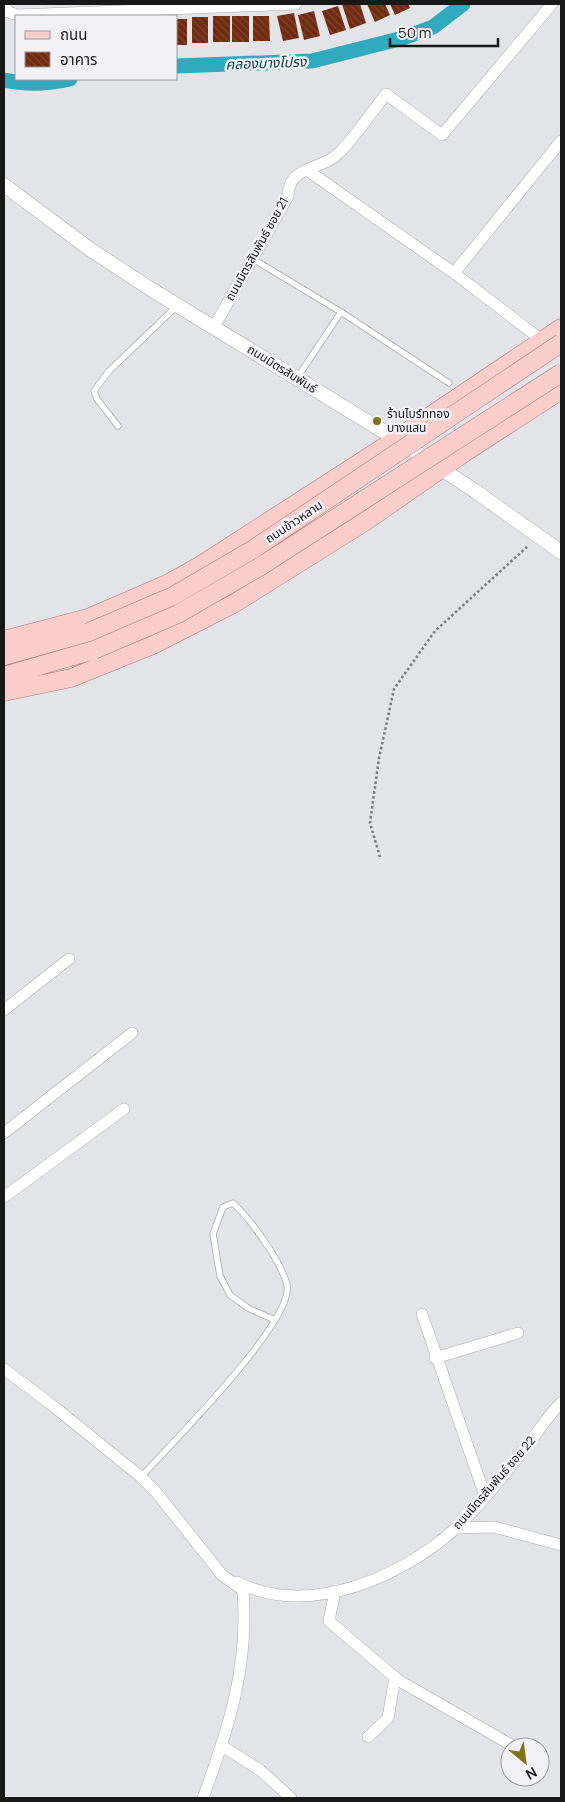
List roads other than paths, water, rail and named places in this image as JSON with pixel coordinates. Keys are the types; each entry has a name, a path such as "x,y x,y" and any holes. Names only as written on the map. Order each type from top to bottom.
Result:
{"main road":[{"path":"4,640 88,618 167,584 201,565 396,439 561,328"},
{"name":"ถนนข้าวหลาม","path":"4,656 89,632 174,596 252,550 561,343"},
{"path":"502,367 483,385 474,399 472,409 475,419 484,425 495,426 525,415"},
{"name":"ถนนข้าวหลาม","path":"4,676 94,650 178,614 261,566 561,373"},
{"path":"4,692 71,678 154,645 235,603 366,521 561,390"},
{"path":"333,479 355,474 378,474 386,482 388,493 385,499 366,521"},
{"path":"201,565 228,553 239,556 244,561 252,573 253,582 250,589 235,603"}],"street":[{"path":"4,4 8,12 18,15 296,4"},
{"path":"552,4 561,12"},
{"name":"ถนนมิตรสัมพันธ์ ซอย 21","path":"214,327 288,196 291,179 307,170 322,165 340,152 386,94 442,135 552,4"},
{"path":"454,273 561,141"},
{"path":"307,170 454,273 543,341"},
{"name":"ถนนมิตรสัมพันธ์","path":"4,185 91,250 396,439 561,552"},
{"path":"4,1010 69,959"},
{"path":"6,1126 132,1033"},
{"path":"4,1197 124,1109"},
{"path":"422,1314 435,1358 484,1496"},
{"path":"435,1358 518,1333"},
{"path":"4,1370 52,1405 141,1477 156,1492 222,1575 243,1590 246,1625 241,1673 222,1746 203,1798"},
{"name":"ถนนมิตรสัมพันธ์ ซอย 22","path":"222,1575 255,1592 305,1596 335,1592 380,1577 426,1551 456,1528 561,1403"},
{"path":"456,1528 494,1527 561,1546"},
{"path":"335,1592 329,1621 395,1677 500,1738"},
{"path":"368,1737 388,1718 395,1677"},
{"path":"222,1746 260,1770 291,1798"}],"lane":[{"path":"253,259 341,312 449,383"},
{"path":"118,426 97,399 94,391 109,371 178,305"},
{"path":"298,378 341,312"},
{"path":"141,1477 239,1370 275,1320 286,1298 287,1286 276,1261 250,1220 233,1203 223,1207 213,1234 220,1276 230,1295 248,1308 275,1320"}],"waterway":[{"name":"คลองบางโปรง","path":"178,66 312,61 403,38 433,27 463,4"},
{"name":"คลองบางโปรง","path":"4,80 20,83 65,80"}],"place":[{"name":"ร้านไบร์ททอง บางแสน","path":"377,421"}]}
